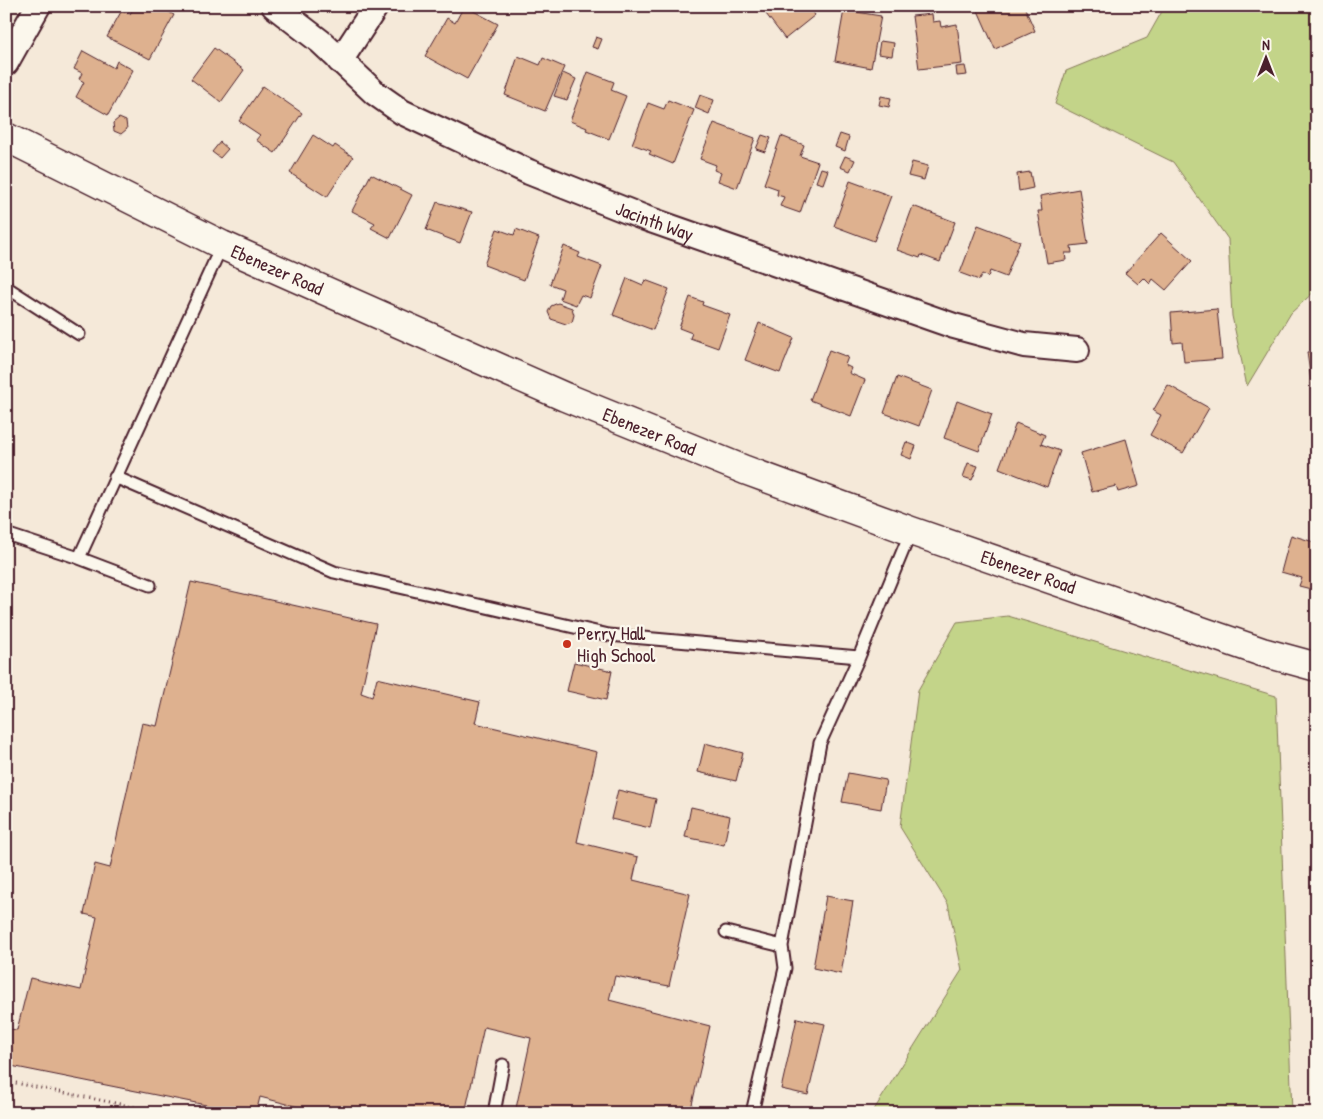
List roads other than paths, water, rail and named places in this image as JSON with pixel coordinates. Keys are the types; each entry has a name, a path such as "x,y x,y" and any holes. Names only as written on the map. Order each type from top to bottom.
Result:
{"street":[{"path":"6,63 38,6"},
{"name":"Jacinth Way","path":"274,6 321,42 375,93 426,124 529,172 645,218 954,326 1024,345 1077,350"},
{"path":"340,61 376,6"},
{"name":"Ebenezer Road","path":"6,137 222,245 565,397 745,470 911,531 1262,652 1317,667"}],"lane":[{"path":"79,558 222,245"},
{"path":"6,287 79,334"},
{"path":"115,477 334,572 609,635 859,656"},
{"path":"752,1113 785,968 782,946 820,743 859,656 911,531"},
{"path":"6,534 79,558 150,585"},
{"path":"726,932 782,946"},
{"path":"494,1113 503,1065"}],"place":[{"name":"Perry Hall High School","path":"567,644"}]}
